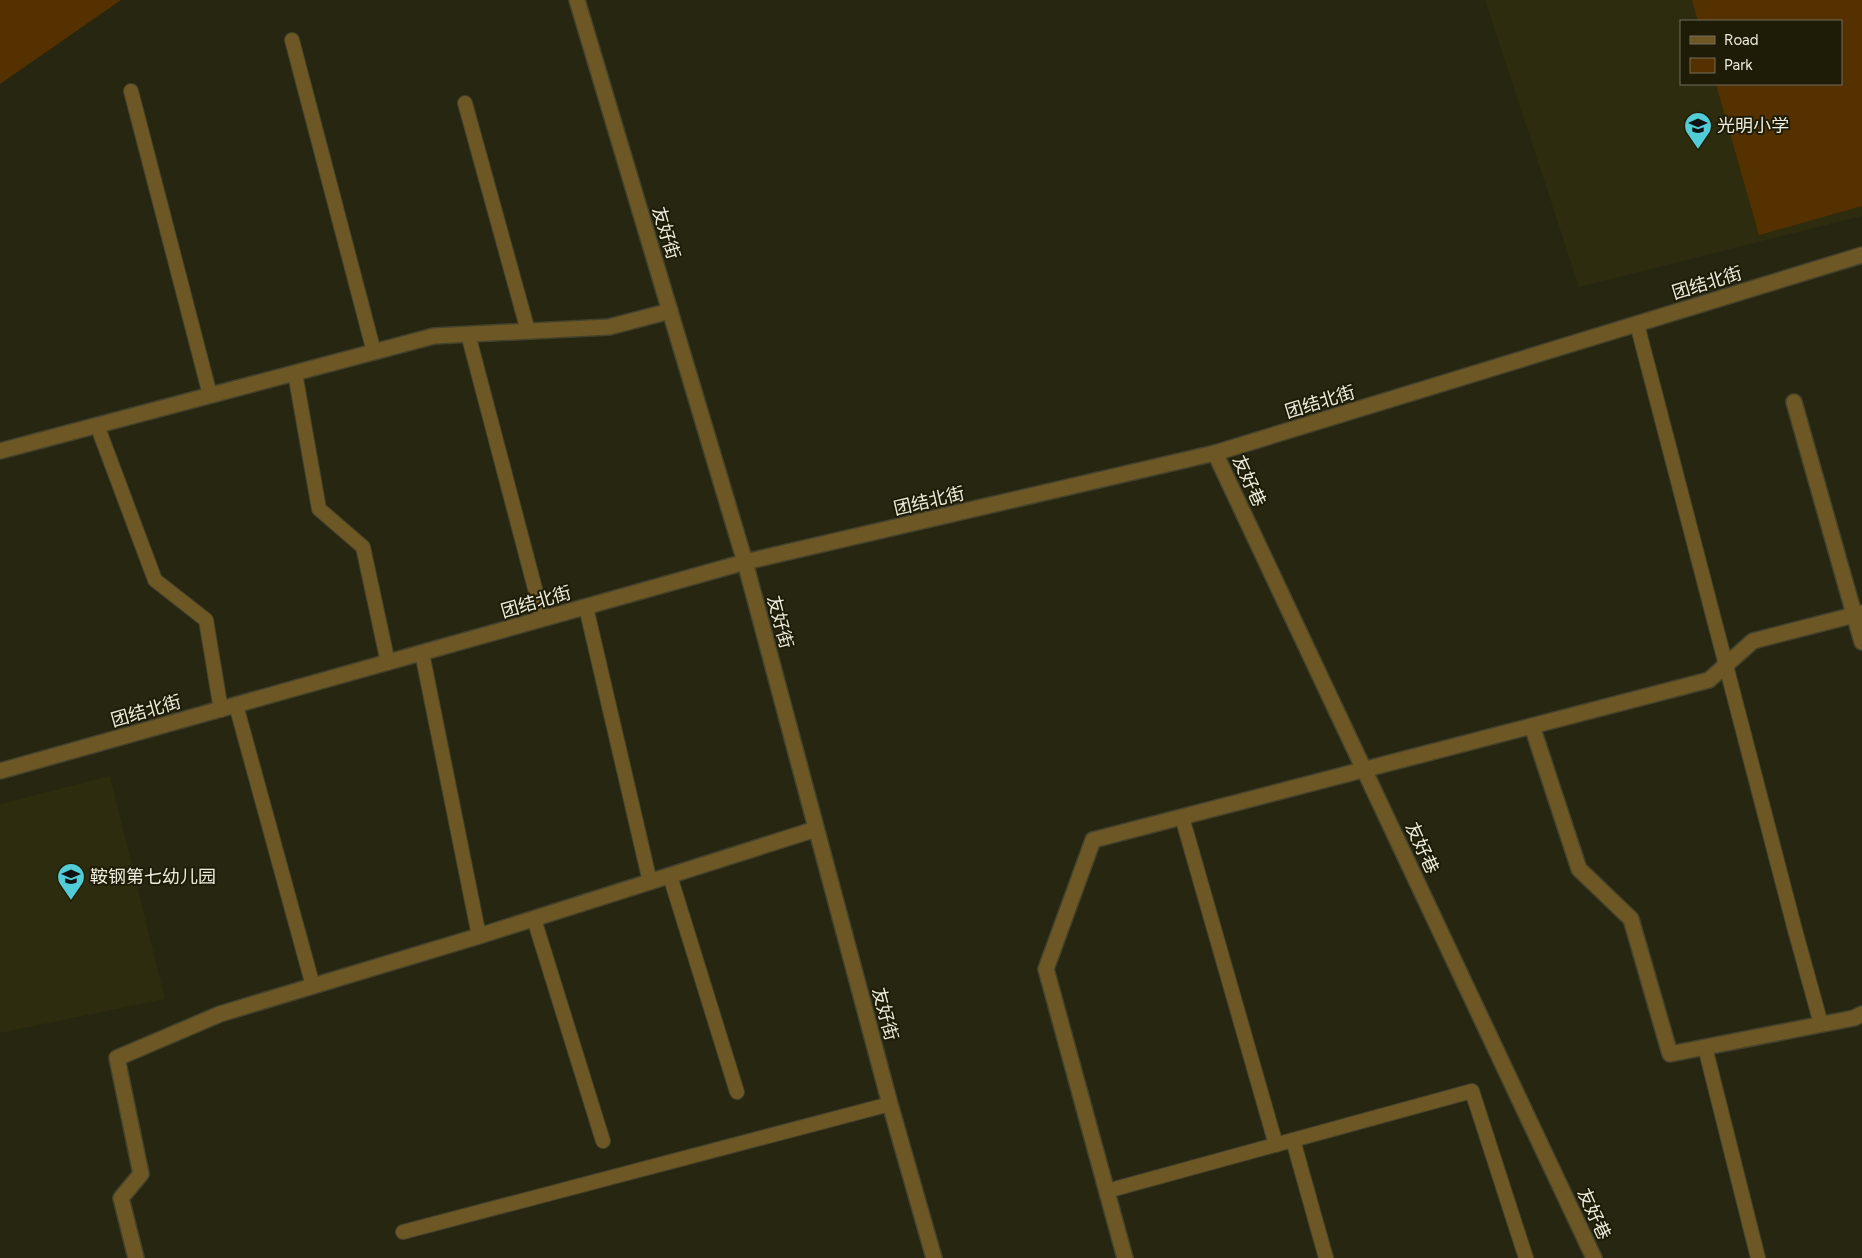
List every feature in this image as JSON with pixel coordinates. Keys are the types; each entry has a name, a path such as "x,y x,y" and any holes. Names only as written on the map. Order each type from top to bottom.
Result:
{"street":[{"name":"友好街","path":"577,0 745,562 890,1104 934,1258"},
{"name":"团结北街","path":"0,771 745,562 1215,453 1862,254"},
{"path":"0,451 434,336 609,327 670,311"},
{"path":"1794,402 1859,614 1862,642"},
{"name":"友好巷","path":"1215,453 1594,1258"},
{"path":"1124,1258 1046,969 1093,840 1709,680 1753,641 1859,614"},
{"path":"1532,726 1580,869 1631,919 1670,1054 1854,1018 1862,1014"},
{"path":"136,1258 121,1198 141,1174 117,1058 220,1014 479,936 816,830"}],"lane":[{"path":"292,40 374,352"},
{"path":"131,90 210,395"},
{"path":"465,104 528,331"},
{"path":"1637,324 1821,1024"},
{"path":"468,334 543,619"},
{"path":"295,373 319,509 364,546 388,663"},
{"path":"98,425 155,580 206,620 221,710"},
{"path":"586,607 650,882"},
{"path":"422,653 479,936"},
{"path":"236,705 313,986"},
{"path":"1182,817 1276,1145"},
{"path":"670,876 736,1092"},
{"path":"534,919 603,1141"},
{"path":"1705,1047 1758,1258"},
{"path":"1106,1191 1472,1091 1526,1258"},
{"path":"403,1232 890,1104"},
{"path":"1293,1140 1326,1258"}],"shaded area":[{"name":"光明小学","path":"1485,0 1862,0 1862,216 1579,287"},
{"name":"鞍钢第七幼儿园","path":"110,776 165,999 0,1033 0,804"}],"green space":[{"path":"0,0 121,0 0,84"},
{"path":"1692,0 1862,0 1862,206 1759,235 1716,85 1842,85 1842,20 1698,20"}],"place":[{"name":"光明小学","path":"1698,150"},
{"name":"鞍钢第七幼儿园","path":"71,901"}]}
